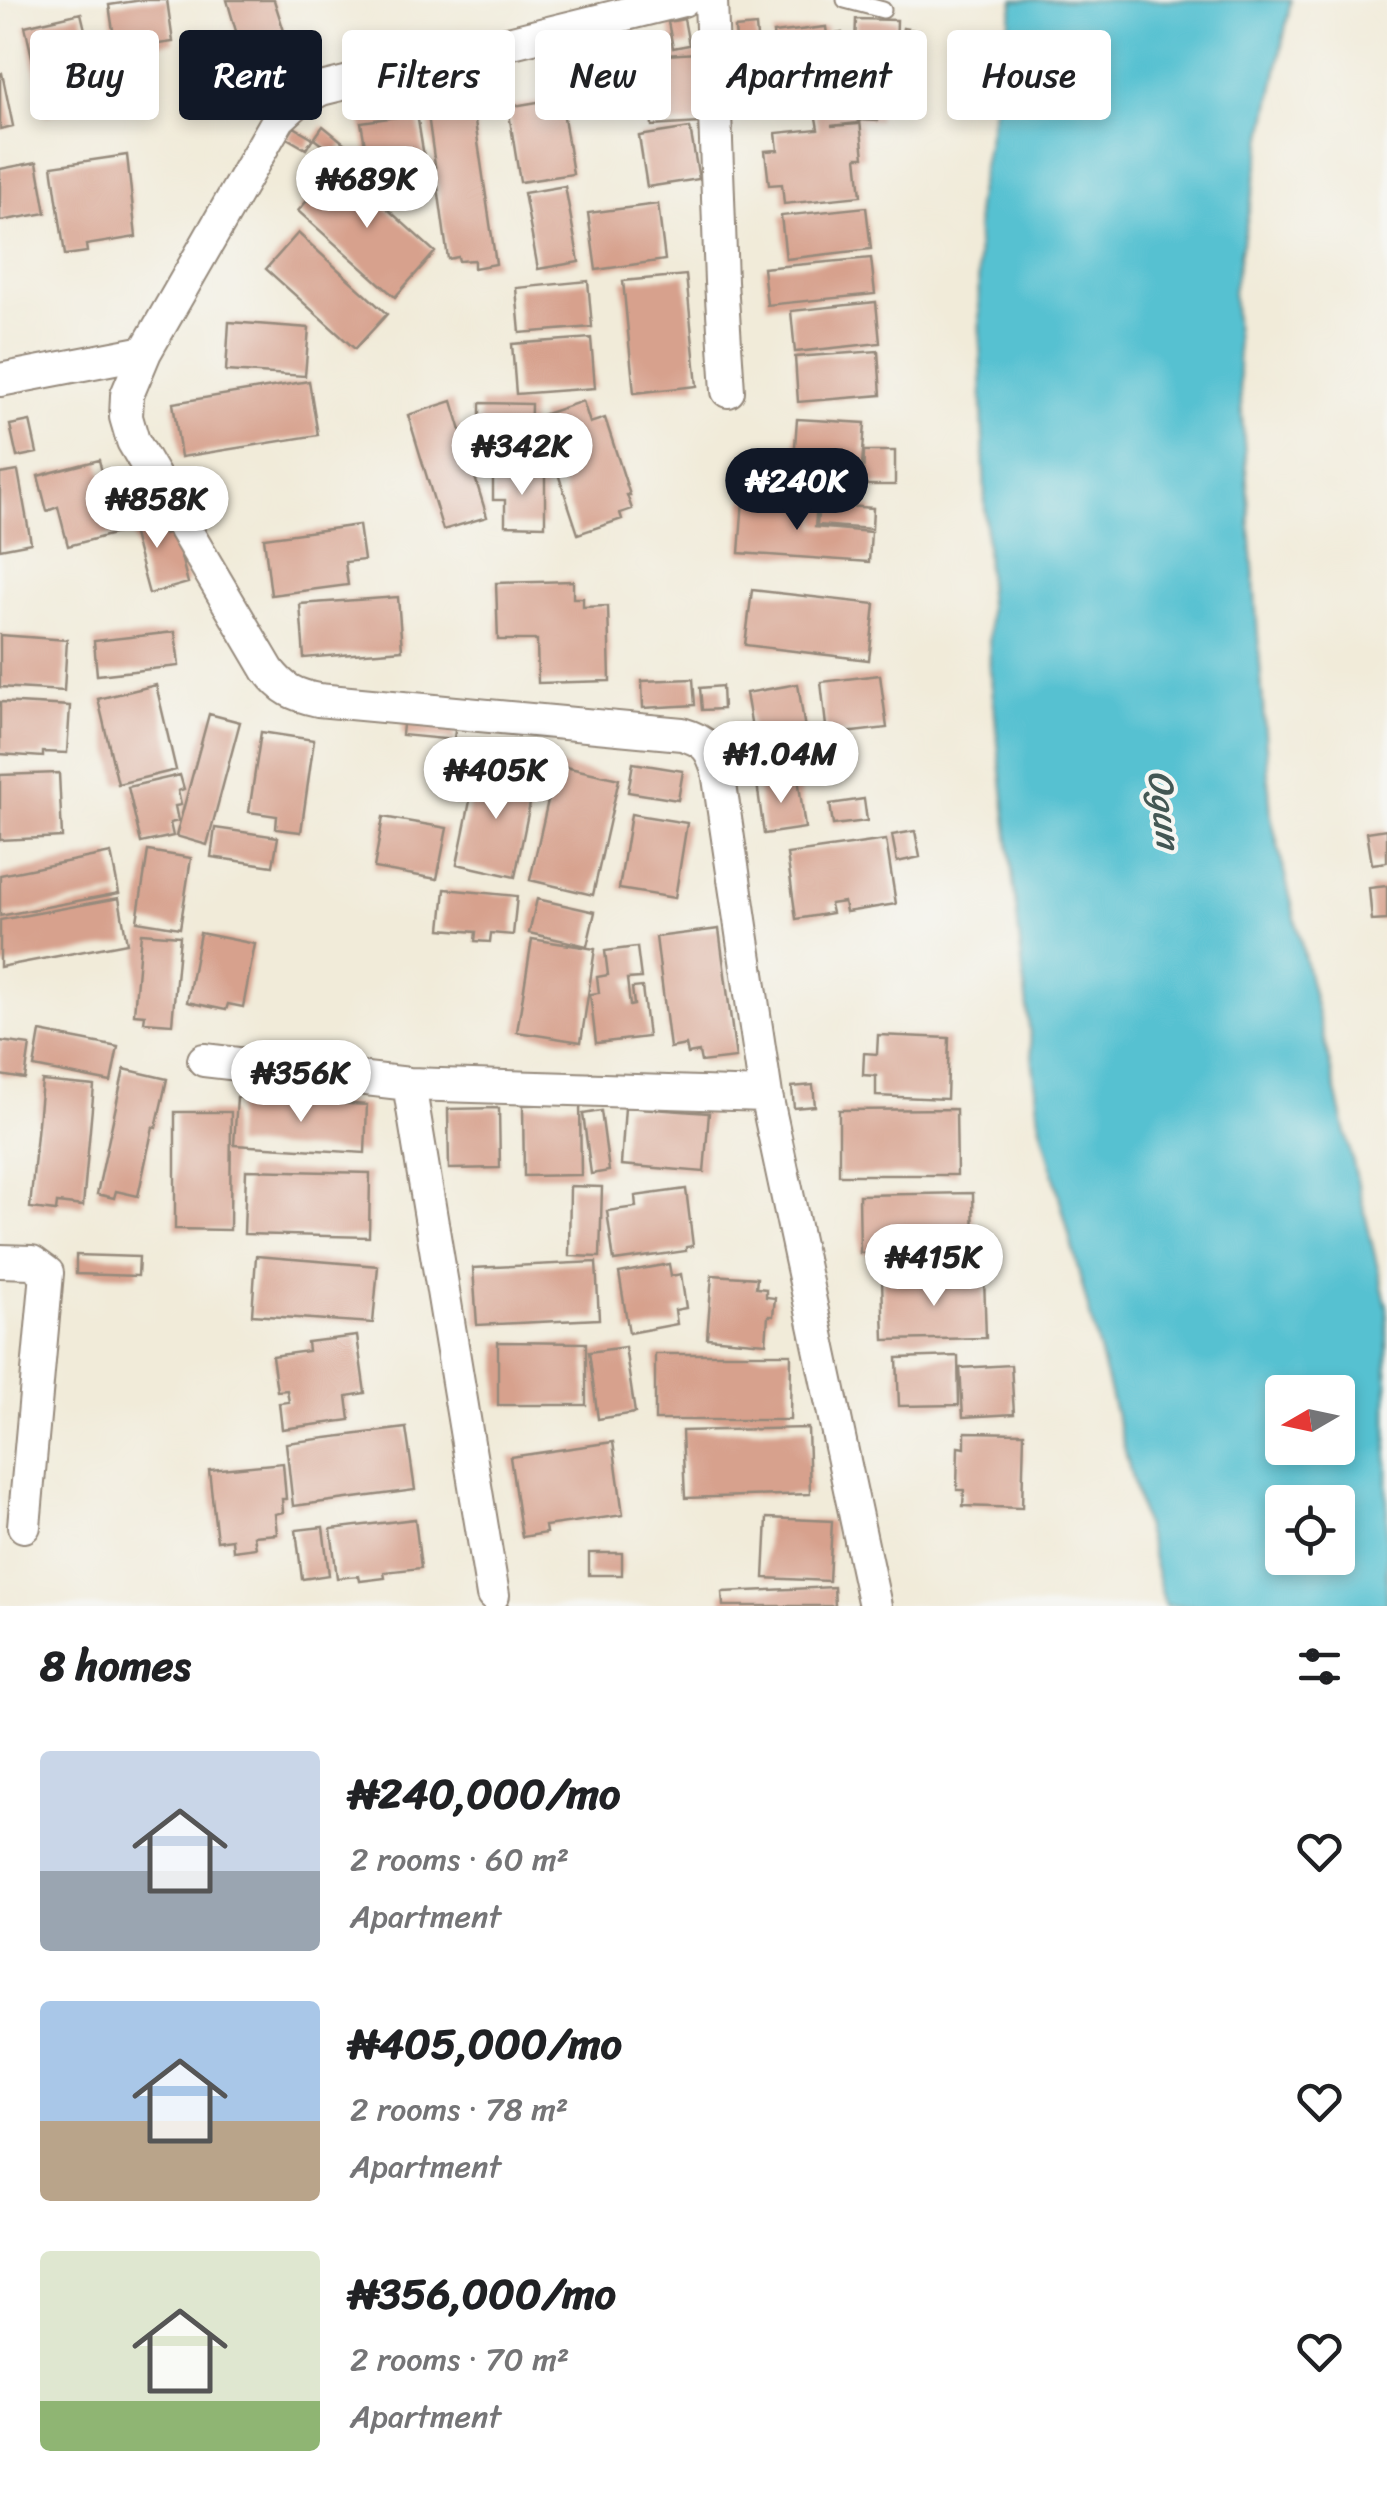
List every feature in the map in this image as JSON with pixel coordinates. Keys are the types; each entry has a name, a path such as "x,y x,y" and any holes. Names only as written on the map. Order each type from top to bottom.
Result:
{"street":[{"path":"683,0 321,89 298,101 279,118 146,352 127,395 126,416 133,441 258,654 279,685 294,695 682,734 698,738 712,752 766,1095 875,1606"},
{"path":"712,0 720,282 728,391"},
{"path":"0,380 146,352"},
{"path":"204,1060 409,1084 766,1095"},
{"path":"409,1084 493,1595"},
{"path":"0,1260 32,1262 47,1273 24,1526"}],"lane":[{"path":"846,0 883,10"}],"water":[{"name":"Ogun","path":"1014,0 1291,0 1233,291 1271,816 1387,1307 1387,1606 1165,1606 1039,1118 990,669 976,204 992,120 1111,120 1111,30 1008,30"}],"building":[{"path":"167,0 173,42 159,44 159,30 113,30 109,5"},
{"path":"227,0 274,0 284,30 236,30"},
{"path":"81,13 85,30 30,30 30,48 25,26"},
{"path":"684,19 689,45 673,48 668,22"},
{"path":"856,19 897,20 897,30 856,30"},
{"path":"756,26 756,30 735,30"},
{"path":"691,53 691,120 701,123 652,126 652,120 671,120 671,55"},
{"path":"0,74 13,126 0,129"},
{"path":"535,102 535,120 564,120 573,174 520,182 510,120 515,120 515,106"},
{"path":"418,120 429,187 399,192 397,183 387,185 386,178 371,180 361,122"},
{"path":"429,120 475,120 496,264 474,268 474,260 448,259"},
{"path":"816,120 858,120 858,123 831,126 858,124 860,121 864,157 857,157 861,196 784,204 782,184 769,185 765,151 778,150 776,133 818,129"},
{"path":"323,126 344,143 335,155 314,139"},
{"path":"294,127 313,138 306,149 287,138"},
{"path":"690,128 699,179 647,187 639,136"},
{"path":"127,155 136,237 86,245 87,252 65,255 52,166"},
{"path":"37,162 46,213 0,221 0,169"},
{"path":"339,165 435,252 395,297 298,211"},
{"path":"565,186 579,262 538,269 524,193"},
{"path":"658,204 665,260 596,270 588,213"},
{"path":"866,207 871,249 786,259 781,216"},
{"path":"298,233 387,314 355,349 266,269"},
{"path":"871,258 875,294 767,305 763,268"},
{"path":"686,275 697,386 634,393 623,281"},
{"path":"588,281 592,327 520,333 516,288"},
{"path":"876,302 880,343 795,352 791,311"},
{"path":"229,322 309,328 305,376 226,371"},
{"path":"591,338 595,388 516,394 512,344"},
{"path":"878,351 881,395 798,402 795,357"},
{"path":"309,381 318,435 181,457 173,403"},
{"path":"452,401 487,517 443,530 408,415"},
{"path":"583,401 590,423 605,418 632,509 620,513 622,519 578,534 539,416"},
{"path":"480,403 531,404 530,458 480,458"},
{"path":"797,419 865,423 861,480 835,478 836,463 794,461"},
{"path":"30,421 37,453 17,457 10,425"},
{"path":"749,450 784,453 784,462 831,466 829,484 747,478"},
{"path":"864,451 895,451 895,485 863,485"},
{"path":"99,460 117,533 68,546 58,507 47,511 38,476"},
{"path":"18,471 31,543 0,549 0,474"},
{"path":"493,474 545,475 545,526 505,525 505,500 493,500"},
{"path":"743,499 817,504 815,527 871,532 869,562 739,553"},
{"path":"155,504 164,534 174,531 188,583 149,594 127,512"},
{"path":"819,504 873,508 872,529 817,525"},
{"path":"359,525 364,560 345,562 348,585 271,595 264,538"},
{"path":"573,581 573,598 583,598 583,607 608,606 610,681 538,683 537,640 498,640 496,583"},
{"path":"752,590 875,604 869,660 745,645"},
{"path":"398,597 402,650 304,658 300,604"},
{"path":"175,632 179,666 97,675 94,641"},
{"path":"0,635 67,640 64,691 0,687"},
{"path":"880,675 887,728 827,735 821,682"},
{"path":"693,679 695,705 643,708 642,681"},
{"path":"798,684 806,736 755,745 746,693"},
{"path":"156,685 176,770 118,784 98,699"},
{"path":"722,686 723,709 702,710 700,688"},
{"path":"0,702 70,706 67,753 43,752 43,757 0,754"},
{"path":"209,714 240,722 207,845 176,836"},
{"path":"404,715 456,721 454,740 402,735"},
{"path":"261,732 314,740 301,832 276,829 277,816 249,812"},
{"path":"633,763 683,771 678,800 628,792"},
{"path":"556,765 619,779 593,895 530,880"},
{"path":"477,767 535,779 515,877 457,864"},
{"path":"59,773 62,837 0,840 0,775"},
{"path":"180,775 184,789 178,791 181,805 175,806 178,821 170,823 173,836 141,843 128,787"},
{"path":"798,777 805,828 764,834 757,783"},
{"path":"864,799 867,821 833,825 830,804"},
{"path":"631,814 687,823 675,898 619,889"},
{"path":"383,817 447,828 437,879 374,868"},
{"path":"215,828 278,837 273,866 211,857"},
{"path":"1387,829 1387,862 1372,864 1367,832"},
{"path":"915,831 920,857 897,862 892,835"},
{"path":"886,840 896,904 846,912 844,902 830,904 832,913 796,919 787,854"},
{"path":"148,851 191,858 180,928 137,921"},
{"path":"111,853 119,893 0,916 0,875"},
{"path":"1387,886 1387,920 1372,921 1369,888"},
{"path":"445,889 517,896 513,935 491,933 490,942 475,941 476,932 441,929"},
{"path":"119,898 127,943 0,967 0,920"},
{"path":"537,899 595,912 587,946 529,933"},
{"path":"719,929 736,1058 701,1062 699,1052 688,1054 686,1045 670,1048 656,937"},
{"path":"141,933 180,936 172,1024 144,1022 145,1015 134,1014"},
{"path":"200,933 255,944 243,1007 228,1004 226,1010 187,1002"},
{"path":"532,939 595,949 581,1042 517,1032"},
{"path":"637,947 641,978 627,979 630,1006 634,1005 632,988 642,987 648,1037 596,1043 590,994 599,993 597,977 608,975 605,951"},
{"path":"40,1032 118,1047 111,1082 34,1067"},
{"path":"878,1035 949,1038 947,1099 876,1096 876,1076 863,1075 864,1053 877,1054"},
{"path":"0,1041 30,1045 25,1079 0,1075"},
{"path":"124,1069 167,1079 138,1196 116,1191 114,1198 97,1194"},
{"path":"42,1081 94,1086 83,1206 57,1203 56,1211 30,1208"},
{"path":"813,1085 815,1106 794,1108 792,1087"},
{"path":"237,1097 367,1105 365,1153 234,1145"},
{"path":"580,1104 581,1175 524,1176 523,1105"},
{"path":"625,1107 709,1113 704,1172 621,1165"},
{"path":"499,1108 500,1168 449,1169 448,1109"},
{"path":"956,1109 957,1175 839,1175 839,1110"},
{"path":"601,1111 609,1171 591,1174 583,1114"},
{"path":"175,1112 231,1112 230,1230 175,1229"},
{"path":"246,1170 370,1173 369,1237 244,1234"},
{"path":"570,1186 602,1187 600,1257 569,1256"},
{"path":"686,1189 693,1246 686,1247 686,1251 614,1261 607,1211 636,1207 635,1196"},
{"path":"973,1193 974,1251 860,1253 859,1195"},
{"path":"76,1255 139,1257 138,1276 76,1274"},
{"path":"256,1256 378,1266 373,1323 252,1315"},
{"path":"596,1262 599,1319 477,1325 473,1268"},
{"path":"669,1264 671,1276 681,1274 686,1308 675,1310 677,1324 629,1333 619,1273"},
{"path":"712,1275 757,1278 756,1288 766,1289 766,1297 775,1298 773,1316 768,1316 766,1343 707,1338"},
{"path":"984,1278 986,1338 884,1340 882,1280"},
{"path":"357,1336 365,1393 347,1396 350,1420 282,1429 279,1403 289,1402 287,1390 277,1391 272,1356 308,1351 307,1342"},
{"path":"498,1342 586,1343 586,1405 498,1405"},
{"path":"625,1347 635,1413 598,1419 589,1352"},
{"path":"655,1354 791,1354 790,1420 655,1420"},
{"path":"958,1356 959,1405 899,1406 897,1358"},
{"path":"1011,1365 1014,1414 963,1417 960,1368"},
{"path":"406,1428 415,1490 293,1506 286,1443"},
{"path":"808,1428 810,1494 685,1498 682,1431"},
{"path":"965,1432 1024,1433 1022,1508 963,1506 964,1490 957,1490 958,1447 965,1448"},
{"path":"613,1442 623,1515 545,1526 546,1533 522,1537 510,1457"},
{"path":"283,1463 286,1499 282,1499 283,1512 275,1514 277,1534 254,1536 256,1548 233,1551 232,1539 217,1541 209,1470"},
{"path":"767,1518 832,1521 829,1581 764,1578"},
{"path":"415,1519 421,1568 384,1572 385,1578 360,1581 359,1576 337,1578 331,1529"},
{"path":"323,1527 329,1575 302,1579 296,1530"},
{"path":"589,1553 622,1553 622,1575 589,1575"},
{"path":"834,1587 835,1606 723,1606 722,1592"}]}
